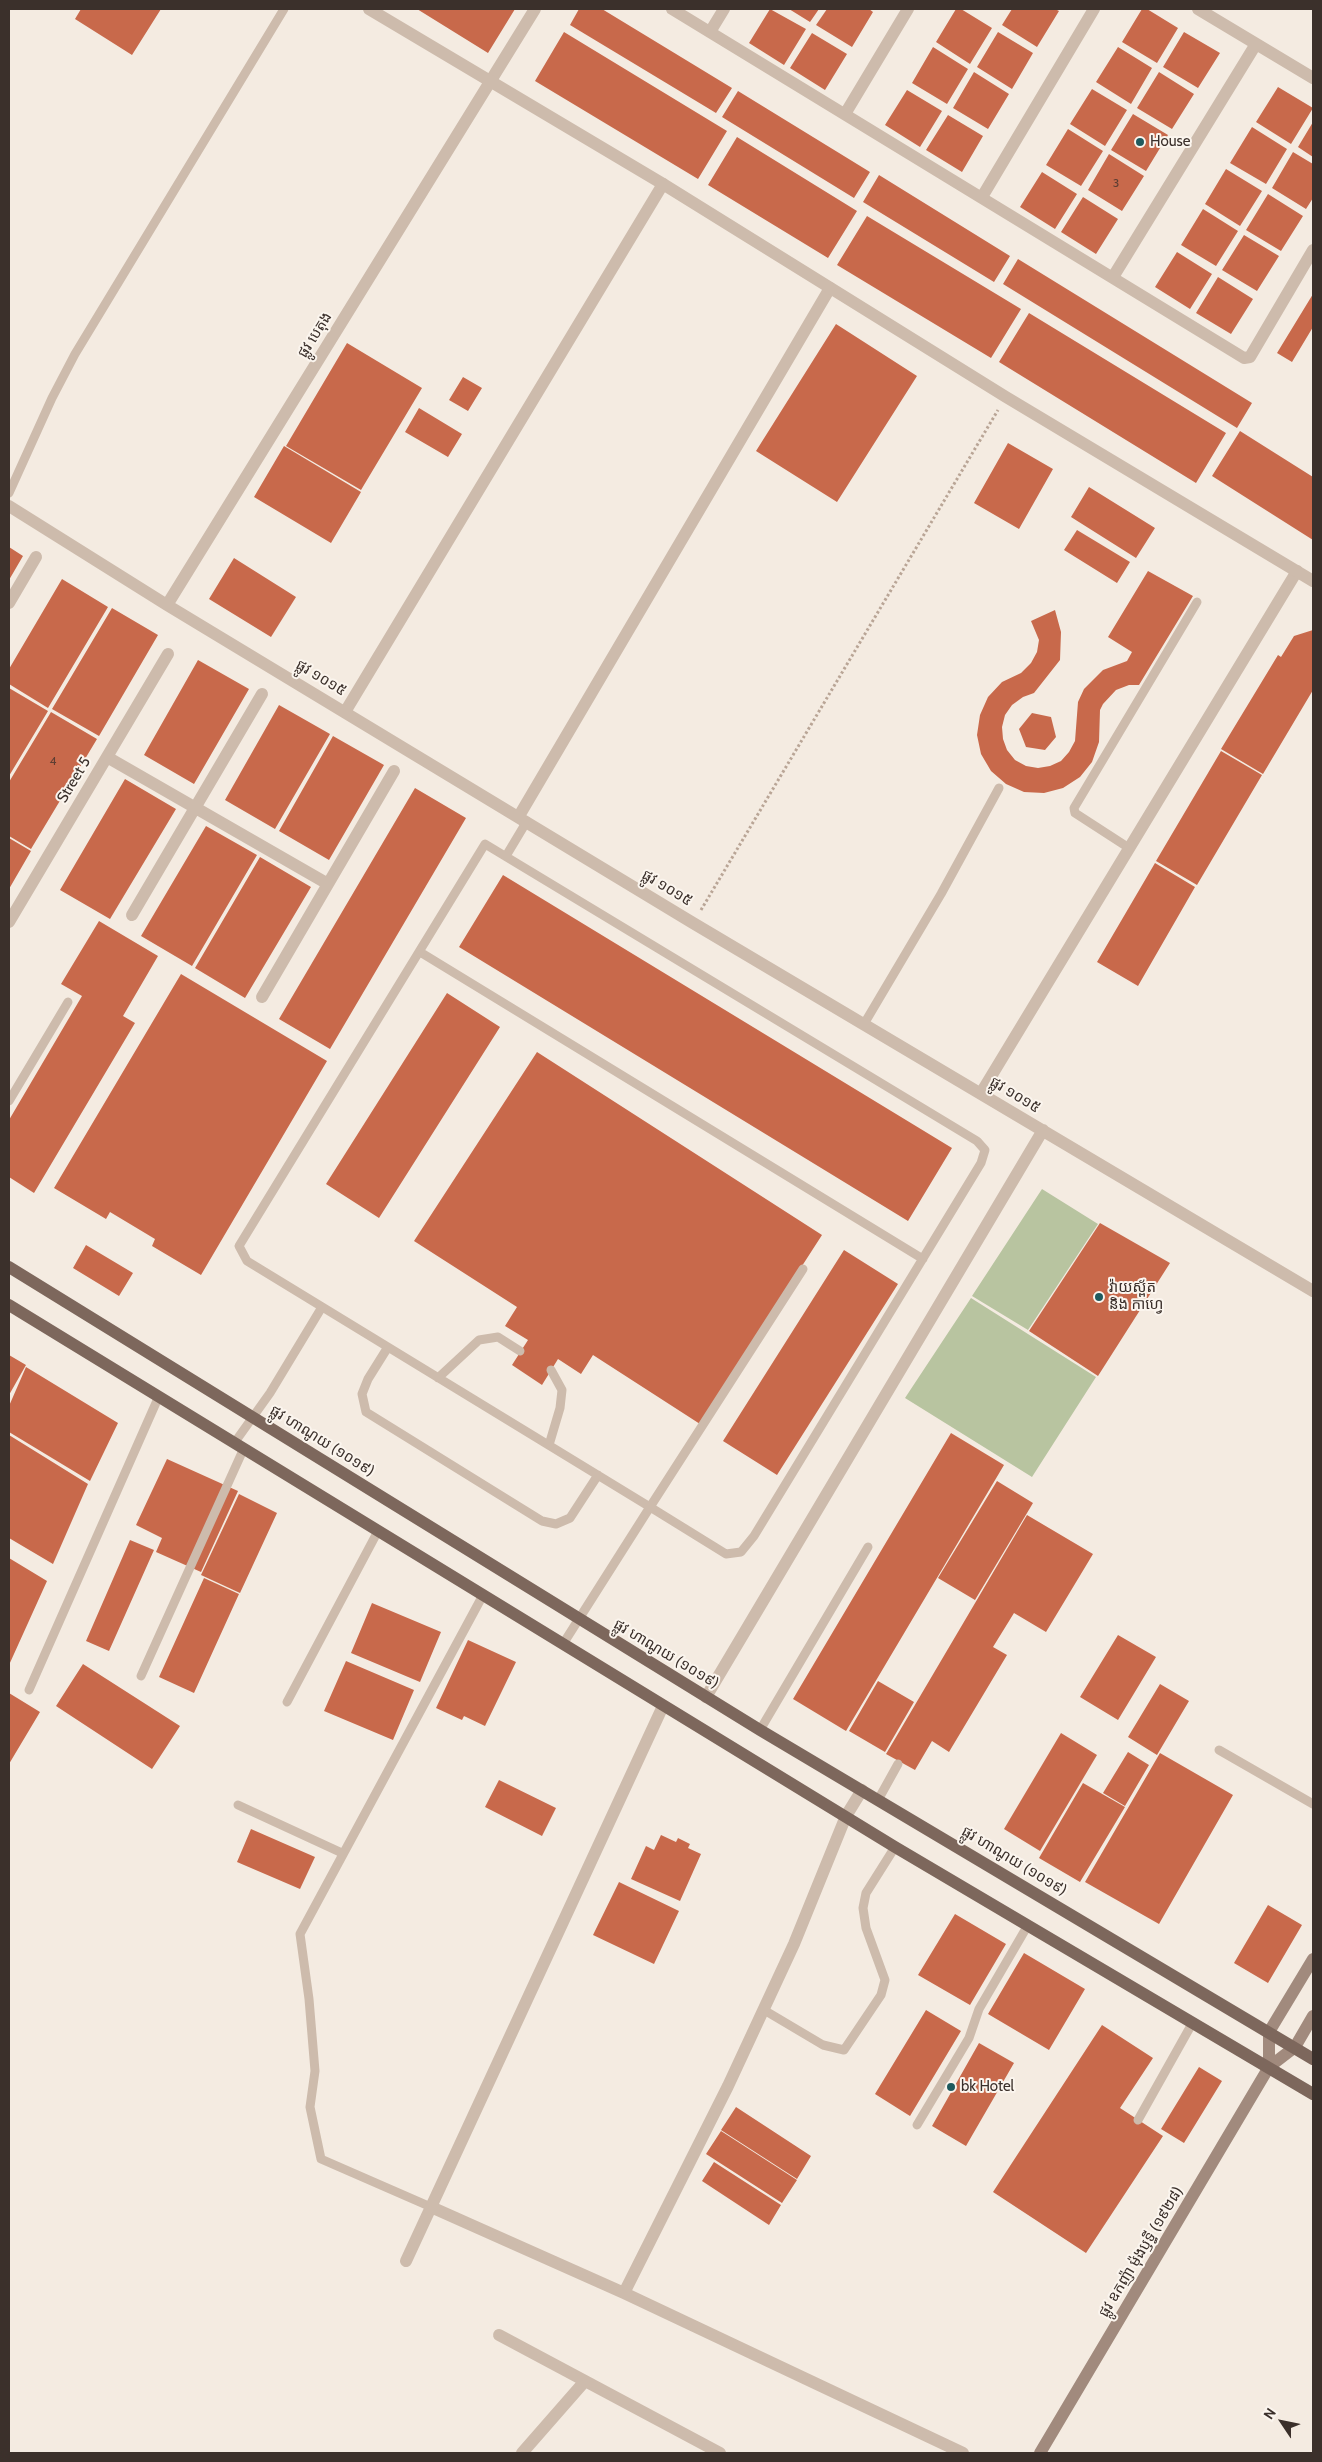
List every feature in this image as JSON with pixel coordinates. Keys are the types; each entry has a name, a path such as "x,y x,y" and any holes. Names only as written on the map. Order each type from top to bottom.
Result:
{"main road":[{"name":"ផ្លូវ ហាណូយ (១០១៩)","path":"9,1267 760,1730 1313,2059"},
{"path":"9,1305 895,1847 1313,2094"},
{"path":"1269,2067 1269,2032 1313,1959"},
{"name":"ផ្លូវ ឧកញ៉ា ម៉ុងឫទ្ធី (១៩២៨)","path":"1040,2453 1269,2067 1294,2047 1313,2016"}],"street":[{"path":"369,9 662,184 1006,397 1313,581"},
{"name":"ផ្លូវ បេតុង","path":"168,605 535,9"},
{"path":"672,9 1247,359 1250,358 1313,250"},
{"path":"710,32 724,9"},
{"path":"845,114 908,9"},
{"path":"982,197 1094,9"},
{"path":"1198,9 1313,78"},
{"path":"1113,277 1256,44"},
{"path":"345,712 662,184"},
{"path":"523,818 830,288"},
{"name":"ផ្លូវ ១០១៥","path":"9,506 168,605 523,818 693,923 1313,1291"},
{"path":"9,603 36,557"},
{"path":"981,1093 1297,571"},
{"name":"Street 5","path":"9,922 168,654"},
{"path":"132,915 262,694"},
{"path":"107,757 328,884"},
{"path":"262,997 394,771"},
{"path":"706,1697 1043,1130"},
{"path":"406,2261 663,1706"},
{"path":"624,2293 764,2010 794,1944 846,1816 862,1790"},
{"path":"430,2207 624,2293 963,2453"},
{"path":"499,2336 720,2453"},
{"path":"522,2453 585,2381"}],"lane":[{"path":"9,494 52,398 75,354 284,9"},
{"path":"1129,848 1075,813 1074,808 1197,602"},
{"path":"864,1024 941,894 999,788"},
{"path":"506,856 523,818"},
{"path":"485,844 977,1141 985,1150 981,1163 923,1259 754,1536 741,1552 726,1554 247,1261 240,1246 420,952 485,844"},
{"path":"420,952 923,1259"},
{"path":"9,1101 68,1002"},
{"path":"563,1644 803,1269"},
{"path":"141,1676 253,1417 270,1393 322,1307"},
{"path":"438,1378 479,1340 498,1337 520,1351"},
{"path":"388,1347 368,1379 362,1394 366,1412 542,1521 556,1524 570,1518 598,1476"},
{"path":"549,1446 560,1408 562,1390 551,1370"},
{"path":"29,1690 159,1396"},
{"path":"287,1702 378,1531"},
{"path":"760,1730 868,1547"},
{"path":"430,2207 321,2159 310,2107 315,2071 309,1999 300,1934 342,1853 483,1595"},
{"path":"1219,1750 1313,1804"},
{"path":"878,1800 898,1764"},
{"path":"238,1805 342,1853"},
{"path":"764,2010 823,2045 844,2050 871,2012 883,1988 885,1980 866,1928 863,1908 866,1893 895,1847"},
{"path":"918,2125 969,2038 979,2009 1028,1925"},
{"path":"1138,2120 1193,2022"}],"path":[{"path":"693,923 1006,397"}],"green space":[{"path":"1042,1189 1098,1224 1028,1330 972,1296"},
{"path":"971,1298 1096,1377 1032,1477 905,1398"}],"building":[{"path":"81,9 161,9 132,55 75,19"},
{"path":"417,9 515,9 488,53"},
{"path":"579,9 602,9 732,88 716,113 570,25"},
{"path":"770,9 806,29 784,65 749,43"},
{"path":"789,9 819,9 810,22"},
{"path":"827,9 869,9 873,12 852,47 816,25"},
{"path":"956,9 961,9 992,28 970,64 936,42"},
{"path":"1012,9 1055,9 1059,11 1037,47 1002,25"},
{"path":"1142,9 1147,9 1178,28 1157,63 1122,42"},
{"path":"564,32 727,131 698,179 535,81"},
{"path":"998,32 1033,53 1012,89 977,67"},
{"path":"1184,32 1220,53 1198,88 1163,67"},
{"path":"812,33 847,54 825,90 790,68"},
{"path":"933,47 968,69 947,104 912,83"},
{"path":"1118,47 1152,68 1131,104 1096,82"},
{"path":"974,72 1009,94 988,129 953,108"},
{"path":"1159,72 1194,94 1172,129 1137,108"},
{"path":"1278,87 1313,108 1291,144 1256,122"},
{"path":"1092,89 1127,110 1105,146 1070,124"},
{"path":"907,90 942,111 920,147 885,125"},
{"path":"738,91 870,172 854,198 722,117"},
{"name":"House","path":"1133,114 1168,135 1146,171 1111,150"},
{"path":"948,115 983,136 962,172 926,150"},
{"path":"1313,122 1313,157 1298,147"},
{"path":"1252,127 1287,149 1266,184 1230,163"},
{"path":"1068,129 1103,151 1081,186 1046,165"},
{"path":"737,137 857,211 828,258 708,185"},
{"path":"1293,152 1313,164 1313,198 1306,209 1272,188"},
{"path":"1109,154 1144,176 1122,211 1088,190"},
{"path":"1226,169 1262,191 1240,226 1205,204"},
{"path":"1042,172 1077,194 1055,229 1020,207"},
{"path":"879,175 1010,256 994,282 863,202"},
{"path":"1268,194 1303,216 1281,251 1246,230"},
{"path":"1083,197 1118,219 1096,254 1061,232"},
{"path":"1203,209 1238,231 1216,266 1181,245"},
{"path":"867,216 1021,309 991,358 837,265"},
{"path":"1244,235 1279,256 1257,291 1222,270"},
{"path":"1177,252 1212,274 1190,309 1155,287"},
{"path":"1018,259 1252,403 1237,428 1003,284"},
{"path":"1218,277 1253,299 1231,334 1196,313"},
{"path":"1313,294 1313,327 1292,362 1277,353"},
{"path":"1029,313 1226,433 1196,483 999,362"},
{"path":"836,324 917,376 837,502 756,451"},
{"path":"347,343 422,388 361,490 286,446"},
{"path":"463,377 482,388 468,411 449,400"},
{"path":"419,408 462,434 448,457 405,432"},
{"path":"1240,431 1313,477 1313,540 1212,476"},
{"path":"1008,443 1053,469 1019,529 974,503"},
{"path":"284,446 361,492 331,543 254,497"},
{"path":"1089,487 1155,528 1136,558 1071,517"},
{"path":"1077,530 1130,562 1117,583 1064,550"},
{"path":"9,547 23,556 9,580"},
{"path":"234,558 296,597 271,637 209,599"},
{"path":"1148,571 1193,596 1139,685 1129,685 1116,690 1103,704 1100,710 1099,742 1092,762 1080,777 1063,788 1044,793 1024,792 1006,784 991,771 981,754 977,735 980,715 988,697 1002,682 1021,673 1031,663 1037,652 1039,640 1031,621 1055,610 1061,632 1060,660 1034,693 1023,697 1012,705 1005,715 1002,727 1003,739 1007,750 1015,760 1026,766 1038,768 1050,766 1061,761 1069,752 1075,741 1078,702 1084,689 1103,670 1127,661 1132,652 1108,637"},
{"path":"62,579 108,607 48,708 9,684 9,669"},
{"path":"112,608 158,635 99,736 52,709"},
{"path":"1313,630 1313,690 1263,774 1221,749 1278,655 1281,657 1294,636"},
{"path":"198,660 249,689 194,784 144,755"},
{"path":"9,688 48,711 9,776"},
{"path":"279,705 330,734 275,829 225,800"},
{"path":"51,712 97,739 31,849 9,836 9,782"},
{"path":"1032,713 1051,717 1056,737 1045,750 1026,747 1019,729"},
{"path":"333,736 384,765 329,860 279,831"},
{"path":"1221,751 1262,775 1197,885 1156,861"},
{"path":"125,779 176,809 110,919 60,890"},
{"path":"415,788 466,818 330,1049 279,1019"},
{"path":"206,826 257,855 192,966 141,936"},
{"path":"9,838 31,851 9,889"},
{"path":"260,857 311,887 245,998 195,968"},
{"path":"1155,863 1195,887 1138,986 1097,962"},
{"path":"503,875 952,1148 908,1221 459,947"},
{"path":"99,921 158,956 123,1016 135,1023 34,1193 9,1177 9,1120 82,996 61,984"},
{"path":"181,974 327,1061 201,1275 152,1246 155,1239 110,1212 106,1219 54,1188"},
{"path":"447,993 500,1027 379,1218 326,1184"},
{"path":"537,1052 822,1235 700,1424 593,1355 581,1374 558,1359 542,1385 512,1365 528,1340 505,1326 517,1307 414,1241"},
{"name":"វ៉ាយស្ព័ត និង កាហ្វេ","path":"1100,1223 1170,1263 1098,1376 1029,1331"},
{"path":"86,1245 133,1273 119,1296 73,1268"},
{"path":"844,1250 898,1284 777,1475 723,1441"},
{"path":"9,1355 26,1365 9,1395"},
{"path":"26,1367 118,1423 90,1481 9,1432 9,1406"},
{"path":"951,1433 1004,1465 846,1731 793,1699"},
{"path":"9,1435 88,1484 53,1564 9,1538"},
{"path":"167,1459 238,1491 201,1572 156,1552 162,1538 136,1525"},
{"path":"997,1481 1033,1503 975,1600 938,1578"},
{"path":"239,1494 277,1513 240,1593 201,1575"},
{"path":"1027,1515 1093,1554 1046,1632 1014,1613 993,1647 1007,1655 949,1752 932,1741 915,1770 886,1754"},
{"path":"130,1540 154,1550 109,1651 86,1641"},
{"path":"9,1558 47,1581 9,1665"},
{"path":"204,1578 239,1594 194,1693 159,1677"},
{"path":"372,1603 441,1632 420,1682 351,1653"},
{"path":"1118,1635 1156,1657 1118,1720 1080,1697"},
{"path":"468,1640 516,1662 485,1726 464,1716 462,1720 436,1708"},
{"path":"346,1661 414,1690 393,1740 324,1711"},
{"path":"83,1664 180,1726 152,1769 56,1706"},
{"path":"878,1681 914,1702 885,1752 849,1731"},
{"path":"1160,1684 1189,1701 1157,1755 1128,1737"},
{"path":"9,1693 40,1712 9,1764"},
{"path":"1061,1733 1097,1755 1040,1851 1004,1829"},
{"path":"1128,1752 1149,1765 1125,1806 1103,1793"},
{"path":"1160,1753 1233,1795 1159,1924 1085,1882"},
{"path":"499,1780 556,1808 542,1836 485,1807"},
{"path":"1083,1783 1125,1807 1080,1882 1039,1858"},
{"path":"251,1829 315,1857 300,1889 237,1862"},
{"path":"661,1835 676,1842 678,1838 690,1844 688,1848 701,1854 680,1901 631,1879 646,1846 654,1850"},
{"path":"619,1882 679,1911 654,1964 593,1935"},
{"path":"1268,1905 1302,1925 1268,1983 1234,1963"},
{"path":"955,1914 1006,1944 970,2005 918,1975"},
{"path":"1024,1953 1085,1989 1049,2050 988,2014"},
{"path":"926,2010 961,2031 910,2116 875,2094"},
{"path":"1102,2025 1153,2058 1120,2108 1163,2136 1086,2253 993,2192"},
{"path":"979,2043 1014,2063 966,2146 932,2126"},
{"path":"1199,2067 1222,2081 1184,2143 1161,2129"},
{"path":"736,2107 811,2156 797,2179 721,2130"},
{"path":"721,2131 797,2180 782,2203 706,2154"},
{"path":"714,2162 781,2205 769,2225 702,2181"}],"place":[{"name":"House","path":"1140,142"},
{"name":"វ៉ាយស្ព័ត និង កាហ្វេ","path":"1099,1297"},
{"name":"bk Hotel","path":"951,2087"}]}
